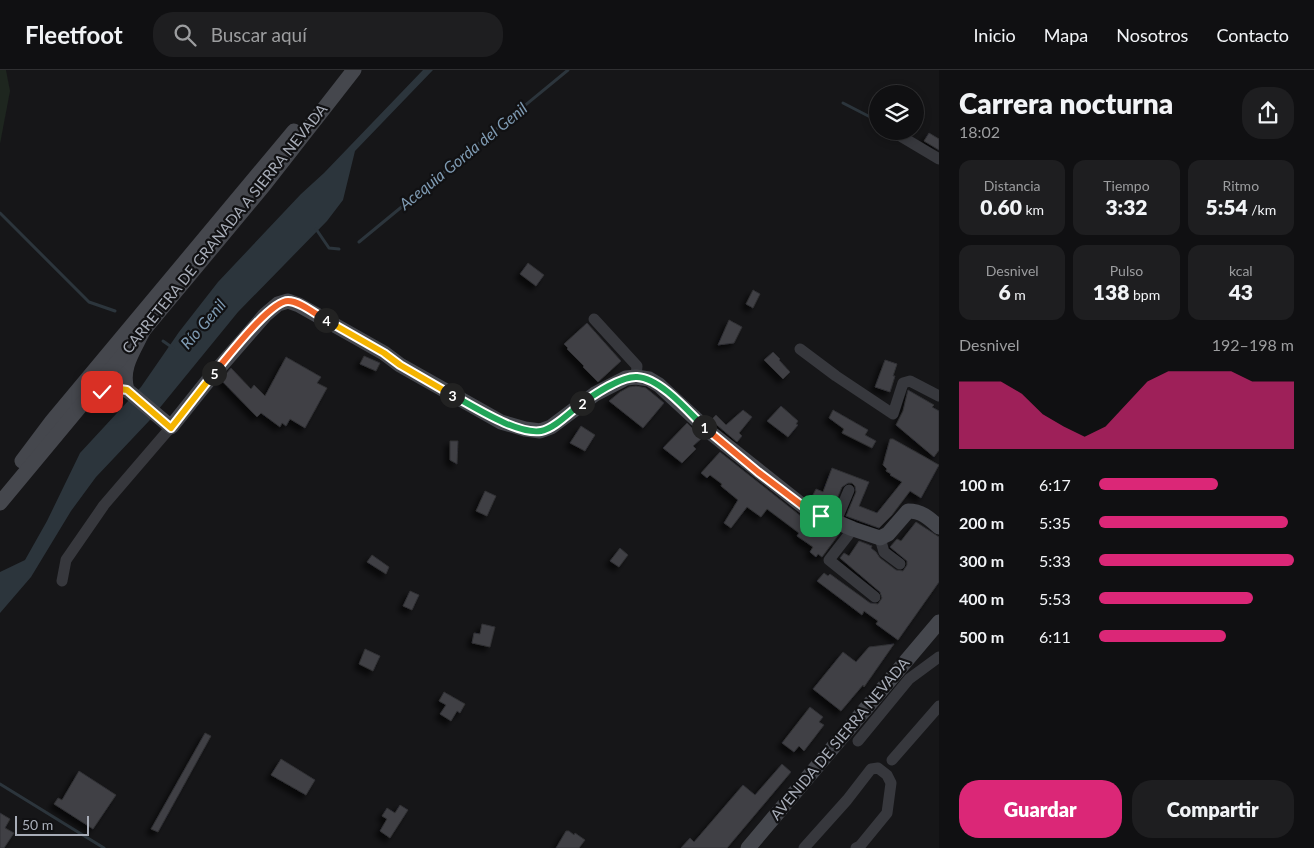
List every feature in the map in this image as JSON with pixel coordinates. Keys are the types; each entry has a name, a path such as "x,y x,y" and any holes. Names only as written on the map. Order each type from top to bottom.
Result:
{"main road":[{"name":"CARRETERA DE GRANADA A SIERRA NEVADA","path":"0,491 52,422 343,70"},
{"name":"CARRETERA DE GRANADA A SIERRA NEVADA","path":"0,504 265,184 354,70"},
{"path":"108,372 109,362 164,293 174,274"},
{"path":"52,422 70,406 100,372 114,372 124,386 167,424 264,315 278,304 288,301 299,305 384,353 400,365 500,422 540,431 551,427 595,394 626,378 649,379 659,385 711,433 808,510 880,538 888,534 908,511 925,515 939,527"},
{"path":"124,386 128,362 144,329"},
{"path":"46,447 63,434 95,396 124,386"},
{"name":"AVENIDA DE SIERRA NEVADA","path":"748,848 937,628"}],"street":[{"path":"907,140 939,159"},
{"path":"594,319 637,366 636,377"},
{"path":"800,349 836,376 893,414 903,383 910,381 939,396"},
{"path":"62,581 66,560 104,505 167,424"},
{"path":"836,521 849,490"},
{"path":"853,529 828,560 875,597"},
{"path":"880,538 884,552 900,564"},
{"path":"858,741 908,679 939,657"},
{"path":"892,760 939,706"},
{"path":"804,848 871,769 878,768 887,775 891,783 887,813 860,846 856,848"}],"shaded area":[{"path":"0,70 6,70 10,91 0,144"}],"water":[{"name":"Río Genil","path":"423,70 433,70 355,151 343,200 327,221 238,312 149,421 96,477 71,511 31,577 0,613 0,572 25,560 47,521 80,453 141,387 179,332 218,282 301,194 324,173"}],"building":[{"path":"929,133 939,139 939,150 924,141"},
{"path":"528,263 544,275 536,286 520,274"},
{"path":"753,290 760,294 753,308 746,304"},
{"path":"729,320 742,327 734,343 718,345"},
{"path":"587,323 621,361 598,382 564,344"},
{"path":"773,352 790,372 783,379 764,360"},
{"path":"364,356 380,363 376,371 360,364"},
{"path":"286,357 321,377 317,383 327,388 305,428 290,419 286,426 282,423 280,427 261,413 257,417 221,380 231,368 251,389 254,385 265,396"},
{"path":"885,360 897,364 890,392 875,387"},
{"path":"629,387 646,388 664,403 643,428 609,401"},
{"path":"908,390 934,405 932,407 939,411 939,450 934,457 896,425 903,411"},
{"path":"781,406 798,421 796,424 798,425 788,437 767,421"},
{"path":"743,410 752,417 739,433 742,436 737,442 711,420 716,415 726,425"},
{"path":"833,410 868,430 865,435 876,441 872,448 842,433 844,429 829,418"},
{"path":"687,423 702,438 693,446 696,449 682,463 663,448"},
{"path":"581,426 595,435 585,451 570,443"},
{"path":"890,439 939,465 921,498 910,491 892,515 879,528 846,516 856,492 855,486 852,483 842,487 832,510 811,499 816,489 823,492 832,468 869,482 859,506 877,513 902,482 890,475 883,465"},
{"path":"450,441 458,441 457,464 450,460"},
{"path":"720,452 802,517 820,525 830,533 832,530 839,534 822,557 818,554 816,557 810,552 813,547 797,536 799,533 767,509 761,517 747,507 731,528 724,523 738,500 710,475 707,478 701,473"},
{"path":"485,491 496,496 487,516 476,511"},
{"path":"916,522 939,537 939,582 898,640 876,624 878,621 864,611 862,615 817,581 824,573 828,576 830,574 870,603 878,604 882,598 880,592 840,558 844,553 849,556 859,541 872,546 871,548 880,558 896,570 903,571 907,561 890,547 897,539 901,541"},
{"path":"620,548 628,555 619,567 610,561"},
{"path":"372,555 389,567 386,574 367,562"},
{"path":"410,591 419,595 412,610 403,606"},
{"path":"482,624 495,627 490,647 472,643 474,633 480,634"},
{"path":"894,644 864,687 863,685 841,711 813,689 843,652 856,662 869,647"},
{"path":"365,649 380,656 373,671 359,664"},
{"path":"444,692 465,704 460,713 457,711 451,721 440,714 446,705 439,701"},
{"path":"810,707 823,717 819,722 824,725 804,751 799,746 794,752 782,743"},
{"path":"205,733 211,736 158,832 151,829"},
{"path":"281,759 315,780 306,795 271,775"},
{"path":"782,764 791,772 727,848 681,848 690,838 694,842 743,785 755,795"},
{"path":"79,771 116,795 93,829 54,804 58,798 62,800"},
{"path":"400,805 408,810 390,838 380,831 387,819 382,816 387,808 395,813"},
{"path":"0,813 10,819 5,828 14,833 4,848 0,848"},
{"path":"566,831 574,835 575,833 585,840 579,848 556,848"}],"waterway":[{"name":"Acequia Gorda del Genil","path":"359,242 568,70"},
{"path":"843,103 869,116"},
{"path":"0,213 89,302 115,311"},
{"name":"Acequia Gorda del Genil","path":"316,229 329,248 339,249"},
{"path":"163,341 173,348"},
{"path":"0,784 104,848"}],"route":[{"path":"102,392 120,389 127,390 171,428 211,377 264,315 278,304 288,301 312,312 384,353 400,365 500,422 526,429 540,431 551,427 595,394 626,378 649,379 659,385 711,433 758,472 808,510 821,516"}]}
